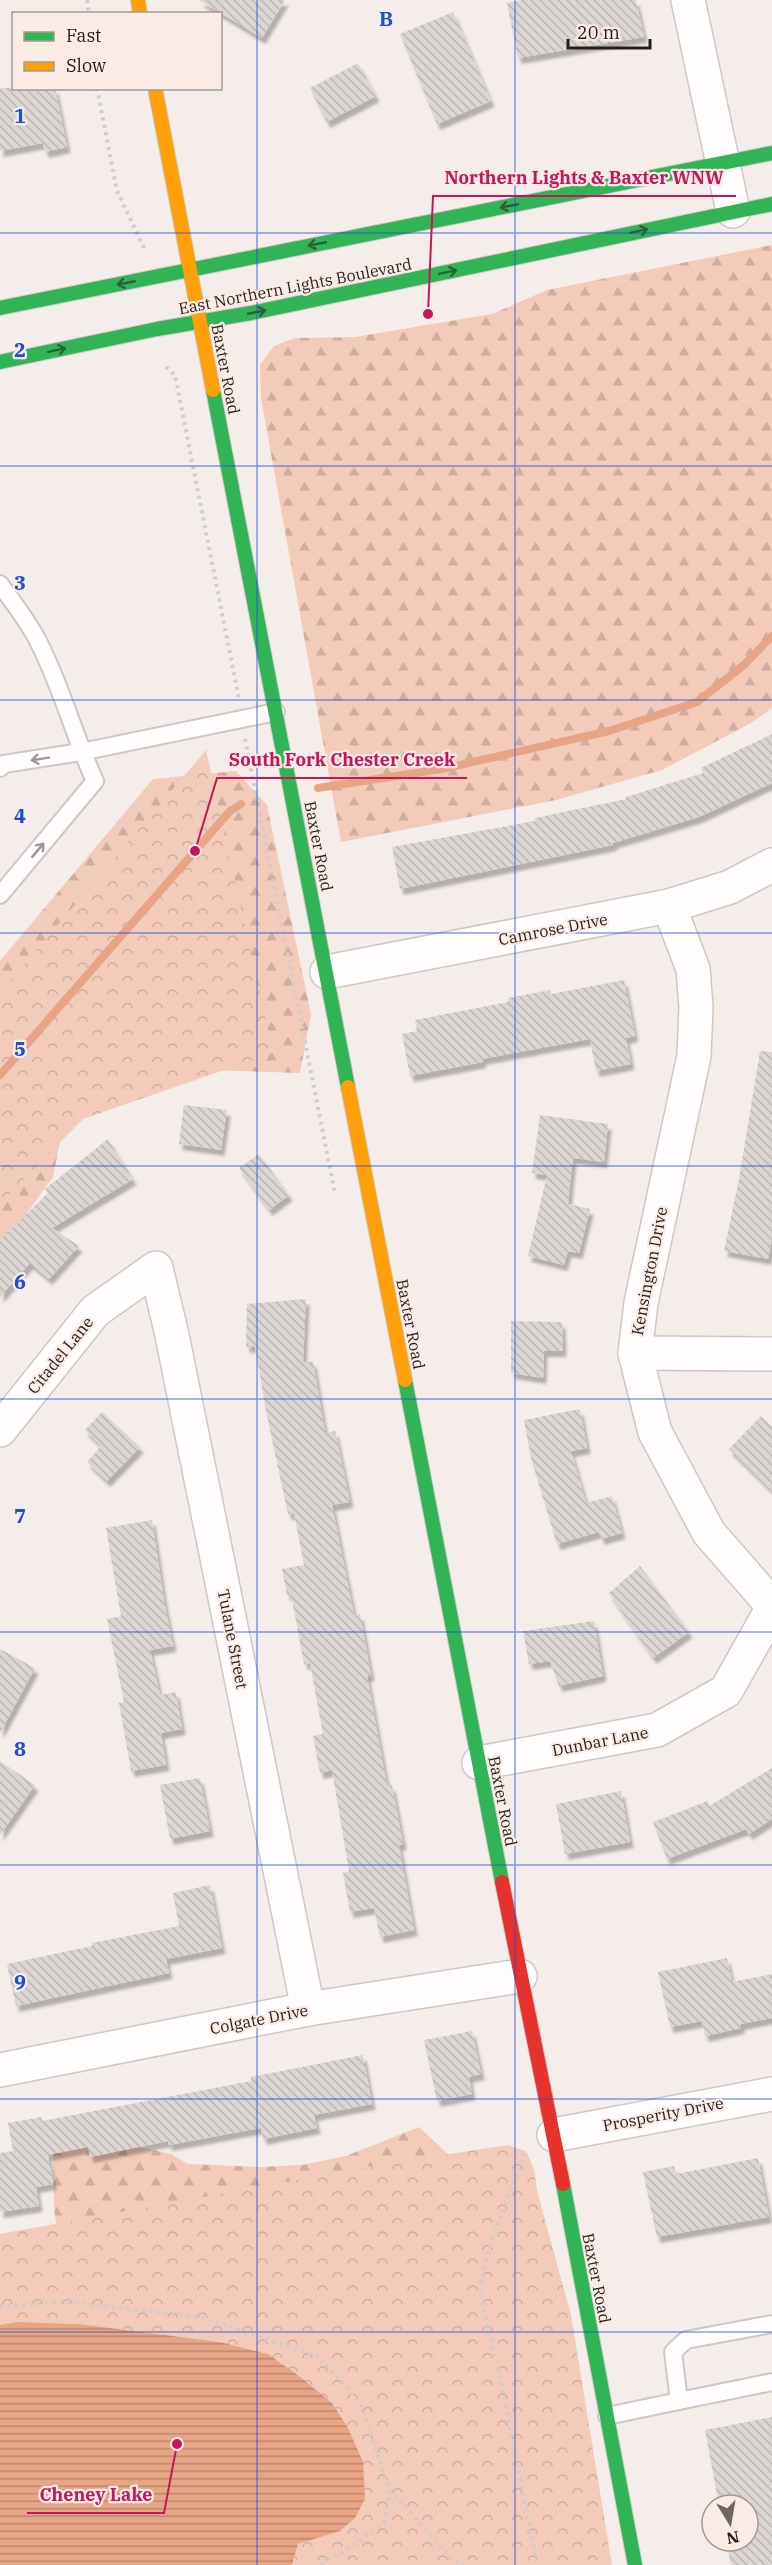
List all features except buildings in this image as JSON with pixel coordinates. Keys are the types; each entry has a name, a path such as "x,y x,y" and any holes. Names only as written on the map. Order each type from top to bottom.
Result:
{"street":[{"path":"688,0 721,164 733,211"},
{"name":"Baxter Road","path":"155,90 520,1976 540,2143 607,2416 635,2565"},
{"path":"0,308 772,153"},
{"name":"East Northern Lights Boulevard","path":"0,362 772,204"},
{"name":"Camrose Drive","path":"327,972 669,906 730,887 772,865"},
{"name":"Kensington Drive","path":"669,906 693,969 696,1007 694,1056 641,1303 635,1353 655,1432 709,1533 772,1607"},
{"name":"Citadel Lane","path":"0,1430 95,1311 156,1268"},
{"name":"Tulane Street","path":"156,1268 308,2009"},
{"path":"635,1353 772,1354"},
{"name":"Dunbar Lane","path":"479,1763 657,1730 726,1691 772,1607"},
{"name":"Colgate Drive","path":"0,2070 308,2009 520,1976"},
{"name":"Prosperity Drive","path":"540,2143 772,2094"}],"lane":[{"path":"0,584 38,640 65,700 81,752 95,781 0,895"},
{"path":"0,768 4,764 81,752 276,712"},
{"path":"679,2401 673,2352 686,2340 772,2324"},
{"path":"607,2416 772,2382"}],"path":[{"path":"97,90 117,190 146,249 142,260"},
{"path":"537,2565 499,2372 479,2291 490,2245 540,2143"},
{"path":"0,2306 68,2302 201,2317 319,2356 361,2404 390,2495 384,2522 347,2550 325,2561 322,2565"},
{"path":"388,2487 452,2560 464,2565"}],"green space":[{"path":"772,245 772,708 751,723 662,770 556,800 341,842 261,398 260,365 274,346 295,338 355,337 492,314 547,290"},
{"path":"206,750 273,1053 83,1119 0,1203 0,993"},
{"path":"236,771 267,805 311,1014 300,1073 176,1069 65,1116 53,1177 0,1250 0,961 153,779"},
{"path":"419,2127 451,2157 58,2242 54,2206 53,2132 63,2131 171,2154 188,2164 261,2167 302,2165 346,2156"},
{"path":"508,2145 526,2151 534,2169 537,2191 571,2315 612,2565 292,2565 298,2544 340,2531 347,2426 332,2403 268,2354 220,2342 79,2324 17,2322 0,2325 0,2234 378,2165"}],"shaded area":[{"path":"17,2322 79,2324 220,2342 268,2354 332,2403 347,2426 363,2462 365,2499 355,2518 340,2531 298,2544 292,2565 0,2565 0,2325"}],"waterway":[{"path":"318,788 442,769 609,731 697,702 744,665 772,636"},
{"path":"0,1075 230,811 241,804"}],"traffic: fast":[{"path":"0,308 772,153"},
{"path":"0,362 157,329 251,313 772,204"},
{"path":"213,390 348,1087"},
{"path":"405,1380 502,1882"},
{"path":"563,2184 635,2565"}],"traffic: slow":[{"path":"138,0 140,12"},
{"path":"155,90 213,390"},
{"path":"348,1087 405,1380"}],"traffic: jam":[{"path":"502,1882 563,2184"}],"place":[{"name":"Northern Lights & Baxter WNW","path":"428,314"},
{"name":"South Fork Chester Creek","path":"195,851"},
{"name":"Cheney Lake","path":"177,2444"}]}
